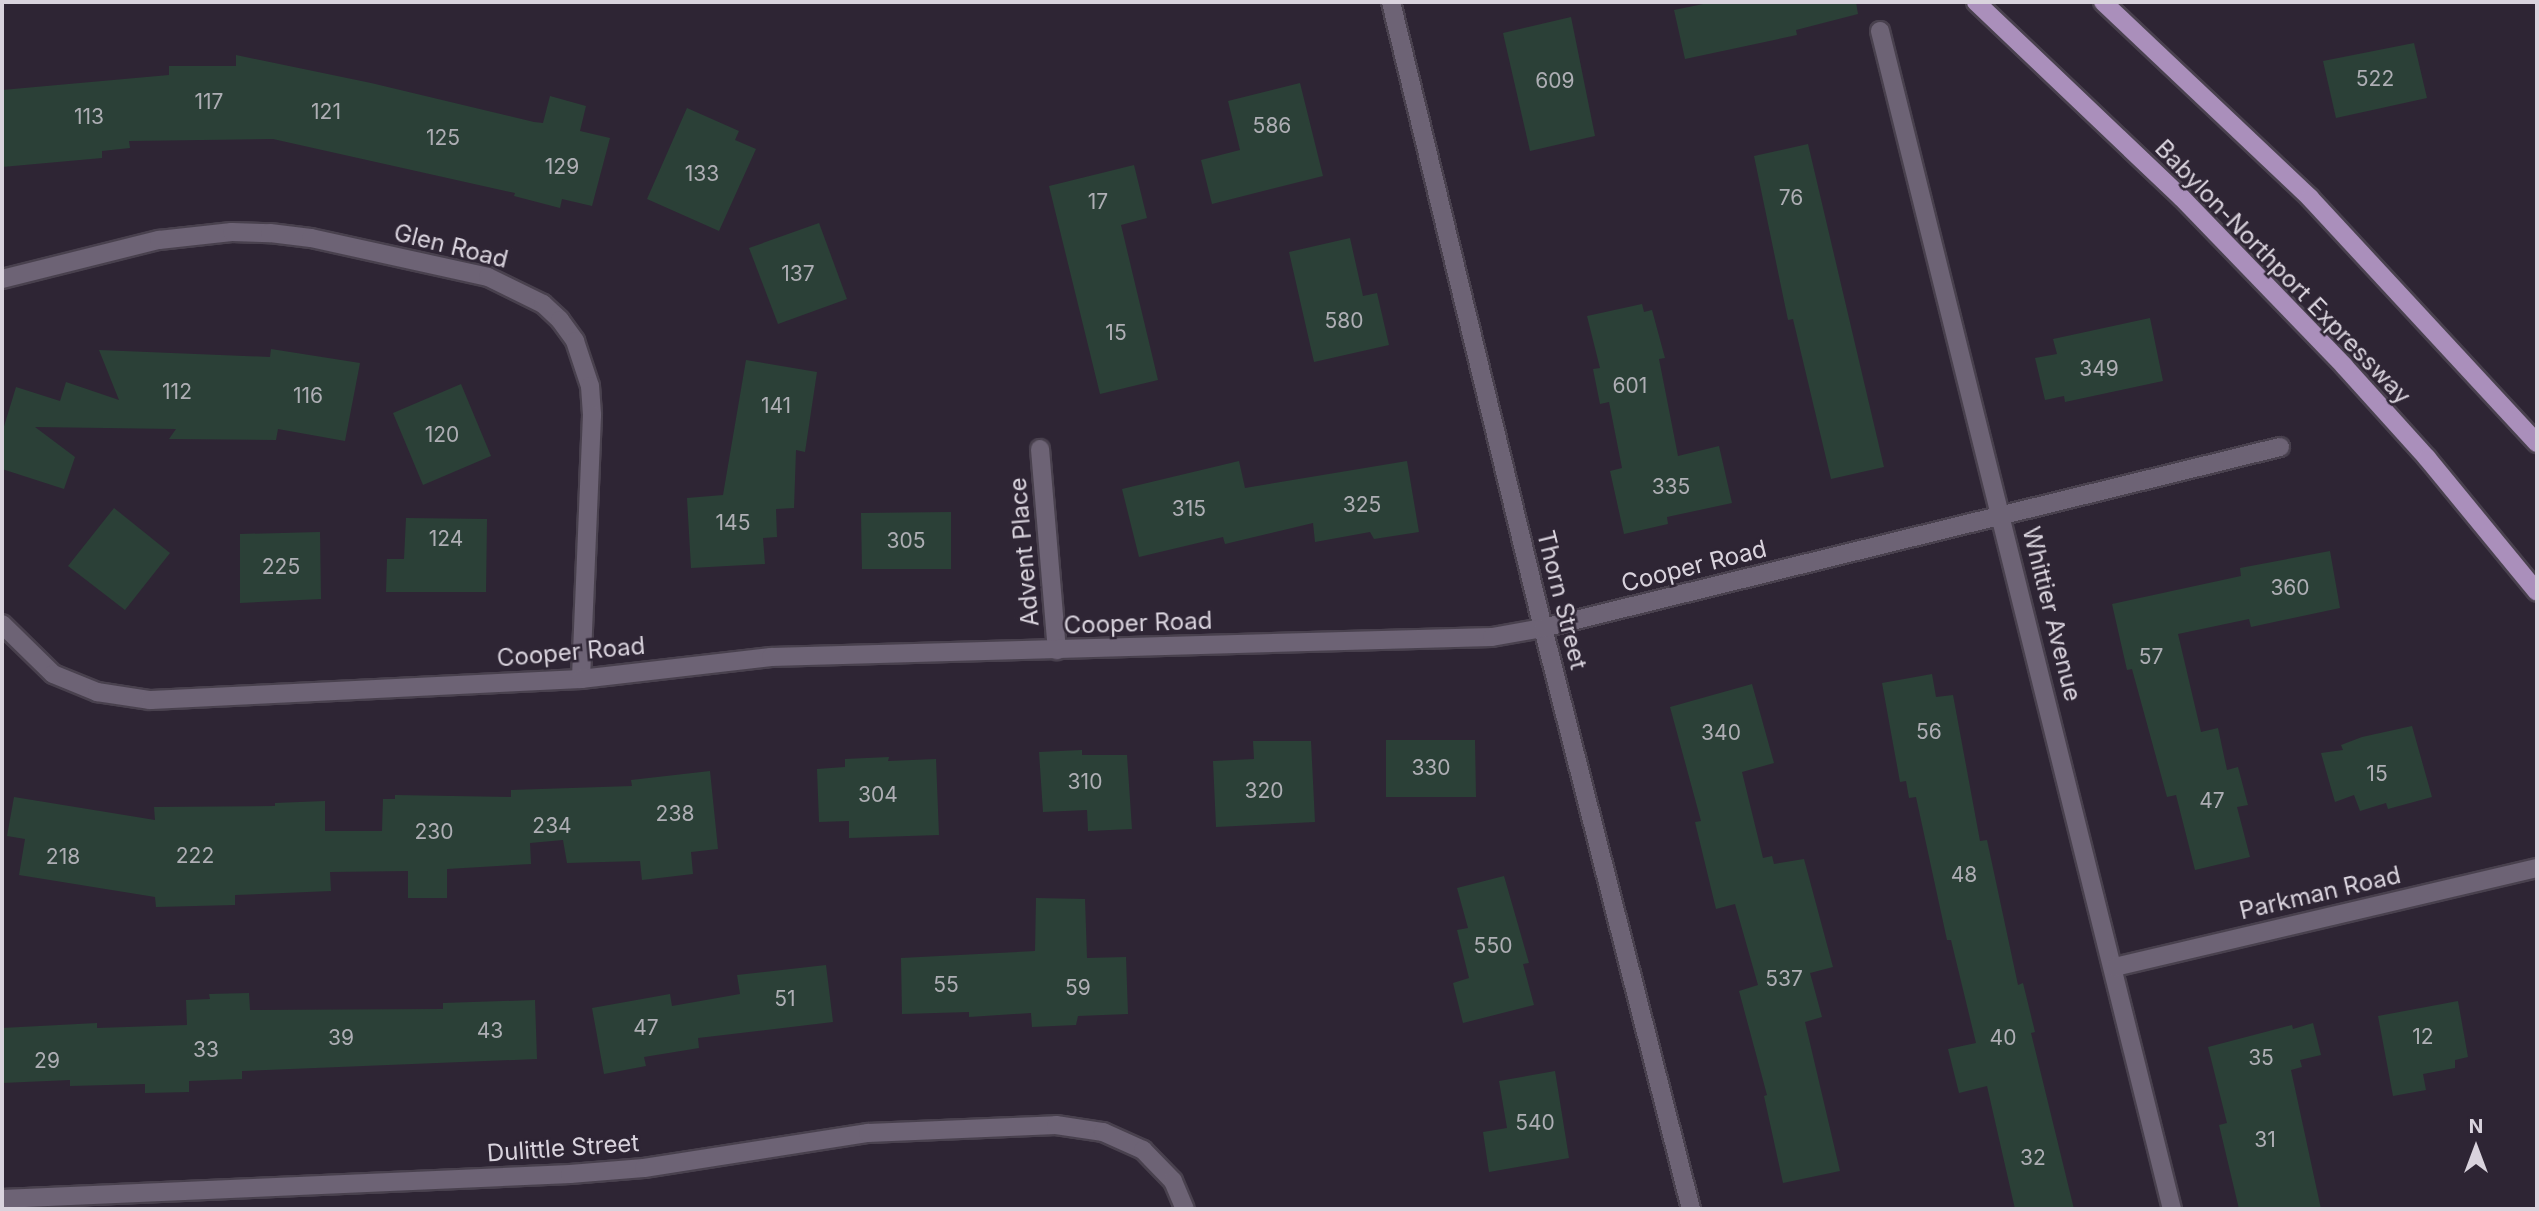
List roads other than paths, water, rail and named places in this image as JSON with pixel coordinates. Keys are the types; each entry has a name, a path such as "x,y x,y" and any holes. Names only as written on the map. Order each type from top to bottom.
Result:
{"main road":[{"name":"Babylon-Northport Expressway","path":"1976,2 2182,198 2344,366 2427,458 2537,592"},
{"path":"2103,2 2309,198 2537,443"}],"street":[{"name":"Thorn Street","path":"1391,2 1543,628 1690,1209"},
{"name":"Whittier Avenue","path":"1881,31 2115,967 2172,1209"},
{"name":"Glen Road","path":"2,279 159,240 195,234 270,233 311,238 488,277 543,304 560,320 575,341 590,386 581,680"},
{"name":"Cooper Road","path":"2,624 53,674 86,688 122,698 180,699 581,680 771,657 1492,637 1543,628 2280,447"},
{"name":"Advent Place","path":"1040,449 1057,650"},
{"name":"Parkman Road","path":"2115,967 2537,868"},
{"name":"Dulittle Street","path":"2,1199 583,1173 644,1168 835,1137 904,1130 1056,1125 1103,1132 1124,1139 1159,1163 1173,1181 1185,1209"}]}
